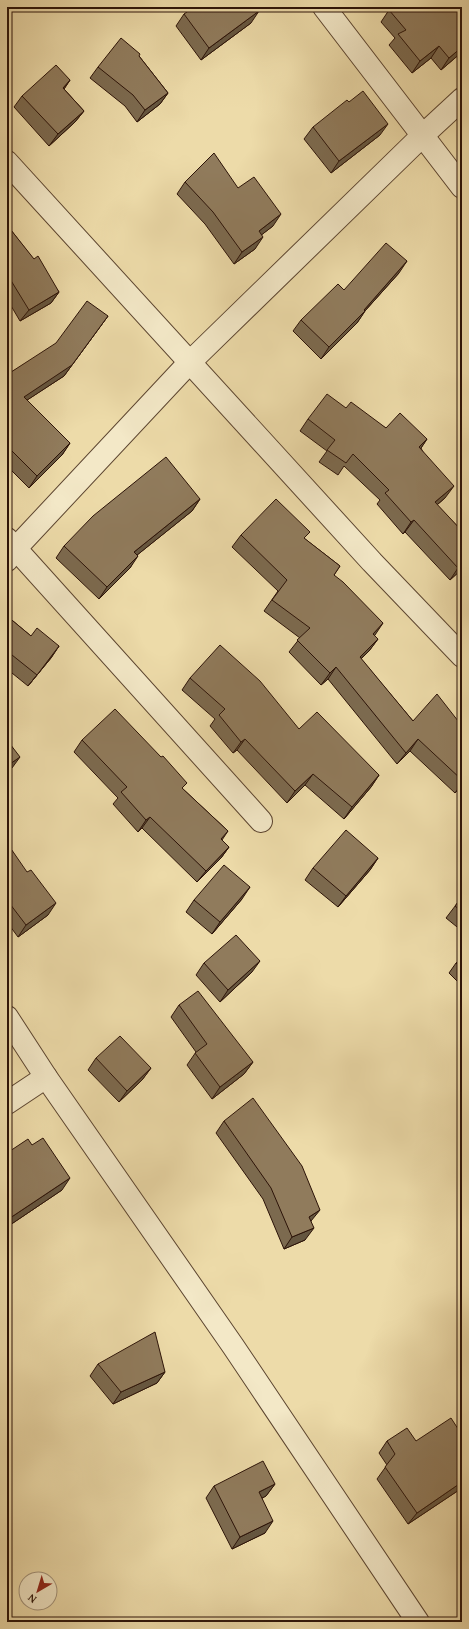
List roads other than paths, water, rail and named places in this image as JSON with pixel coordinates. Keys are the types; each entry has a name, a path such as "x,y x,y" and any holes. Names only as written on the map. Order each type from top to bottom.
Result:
{"street":[{"path":"324,7 462,187"},
{"path":"261,820 10,549 190,363 422,136 462,99"},
{"path":"7,162 378,568 462,656"},
{"path":"7,1017 46,1077 228,1339 418,1622"},
{"path":"7,1103 46,1077"}]}
